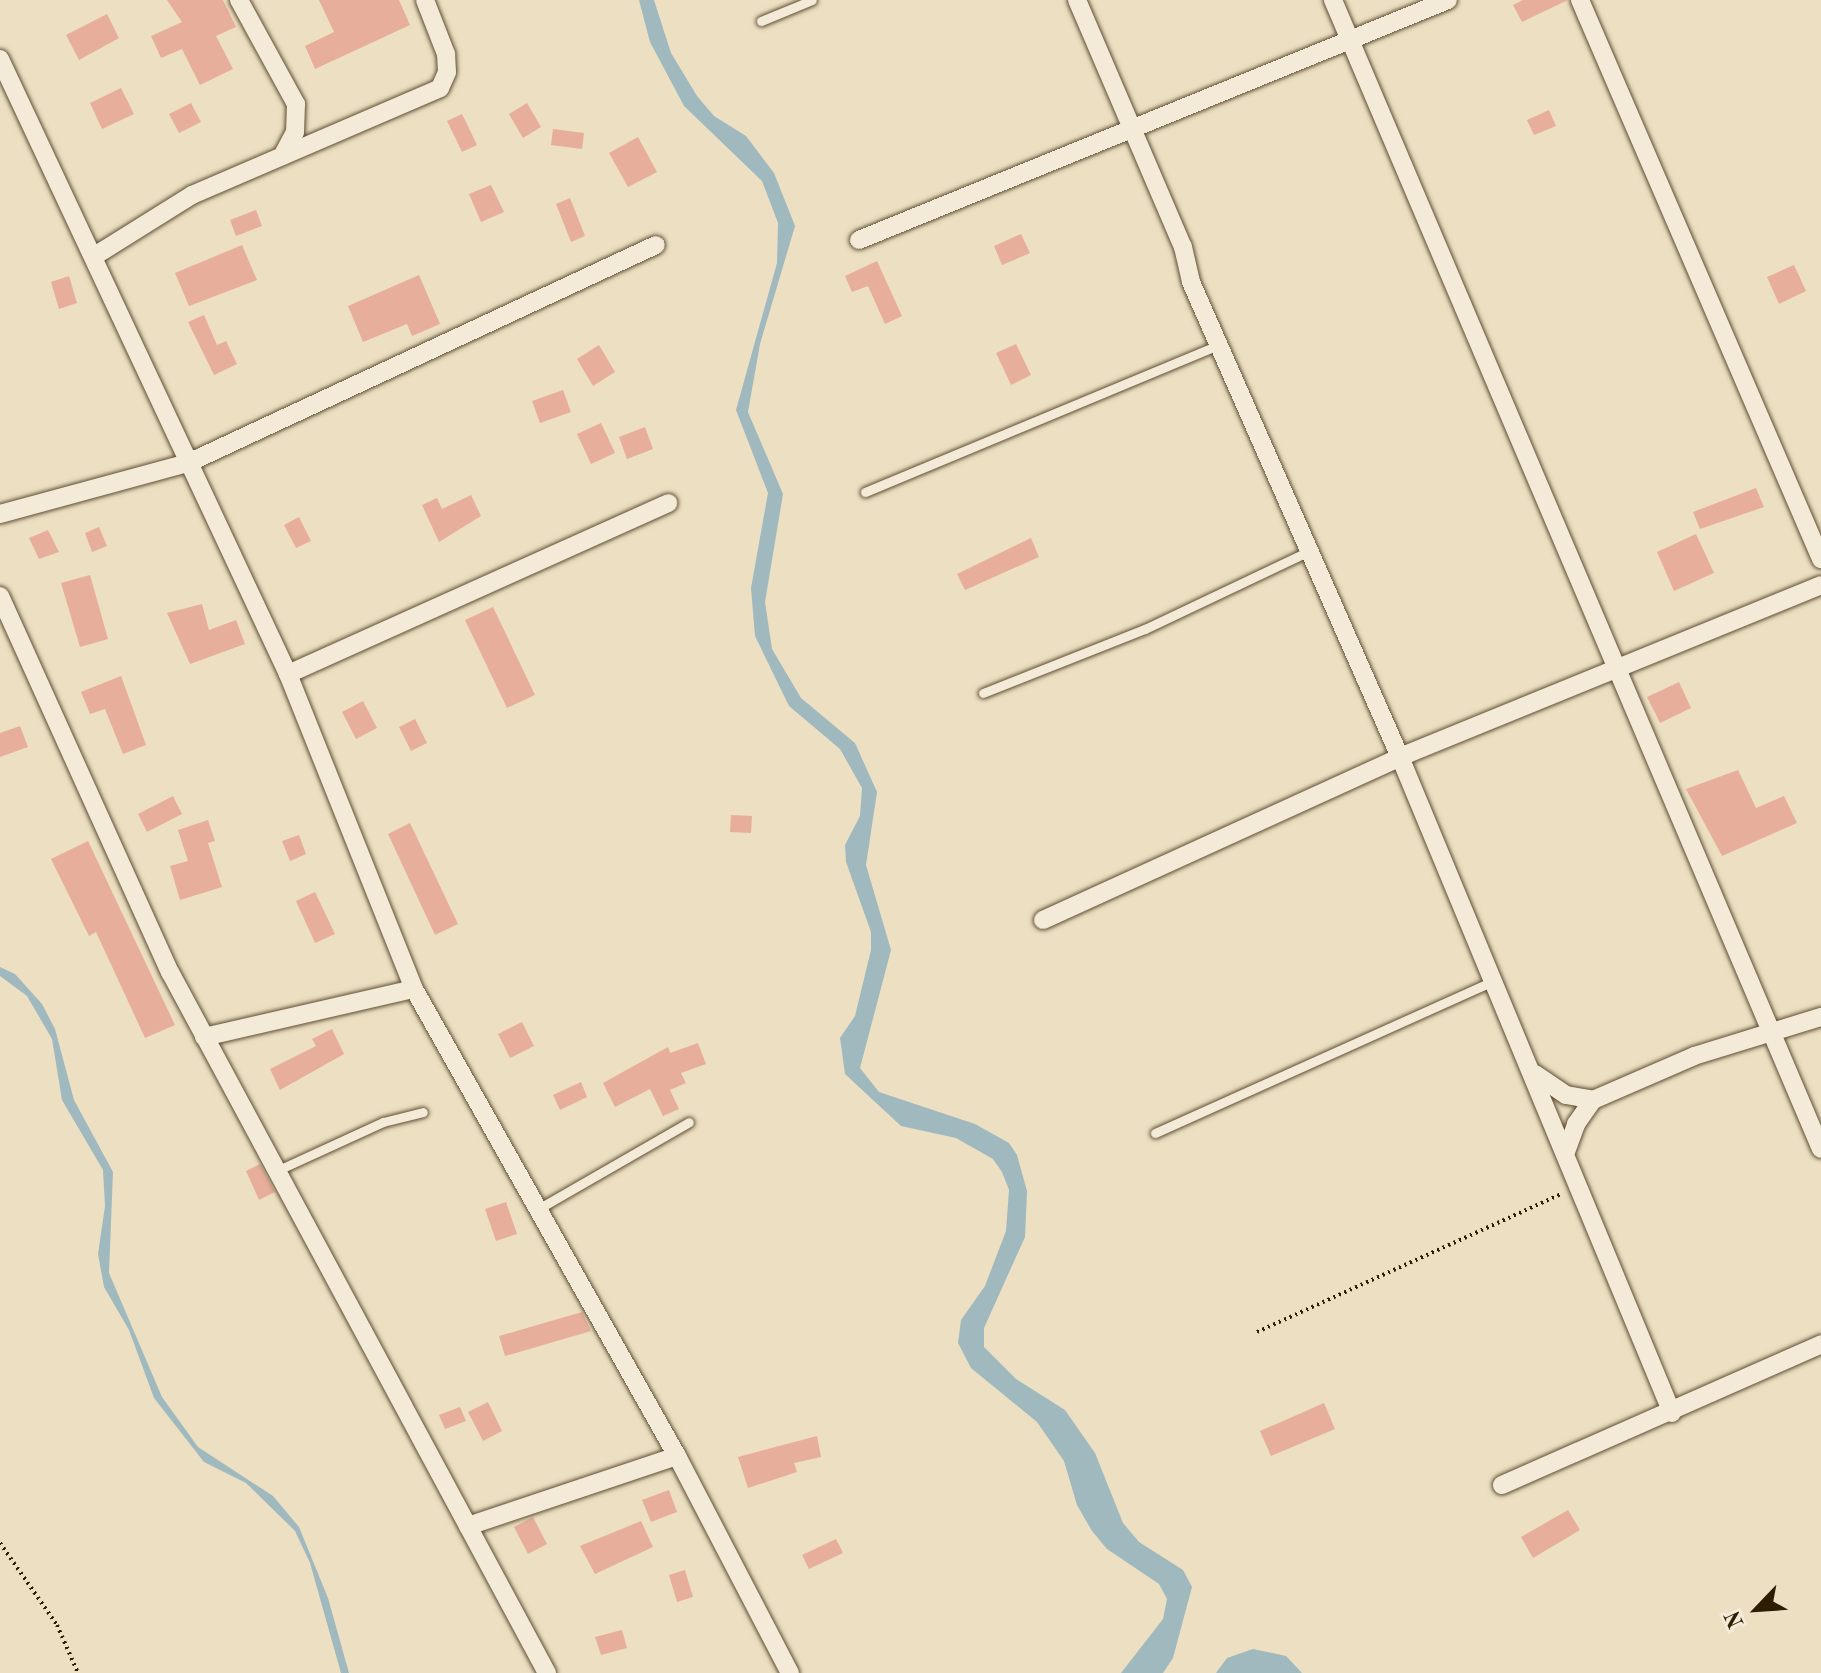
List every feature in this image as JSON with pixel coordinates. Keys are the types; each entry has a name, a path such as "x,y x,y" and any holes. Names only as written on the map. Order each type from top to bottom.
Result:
{"street":[{"path":"239,0 296,104 295,132 282,156"},
{"path":"96,255 192,195 440,88 447,72 446,54 425,0"},
{"path":"1077,0 1183,247 1191,282 1221,343 1400,757 1672,1413"},
{"path":"1333,0 1821,1149"},
{"path":"859,240 1448,0"},
{"path":"1580,0 1821,559"},
{"path":"0,59 96,255 188,463 288,674 414,989 535,1211 677,1456 790,1673"},
{"path":"0,514 188,463 656,245"},
{"path":"288,674 668,503"},
{"path":"1043,920 1400,757 1821,585"},
{"path":"0,596 204,1037 547,1673"},
{"path":"204,1037 414,989"},
{"path":"1566,1152 1576,1124 1593,1100 1669,1065 1821,1017"},
{"path":"1532,1071 1566,1095 1593,1100"},
{"path":"1502,1485 1672,1413 1821,1344"},
{"path":"468,1526 677,1456"}],"lane":[{"path":"761,21 812,0"},
{"path":"865,492 1221,343"},
{"path":"983,693 1145,629 1311,550"},
{"path":"1155,1133 1494,981"},
{"path":"276,1171 383,1122 423,1112"},
{"path":"535,1211 689,1122"}],"path":[{"path":"1257,1332 1579,1185"},
{"path":"0,1543 57,1625 78,1673"}],"water":[{"path":"639,0 654,0 671,53 697,96 714,116 746,136 774,173 795,226 760,344 748,412 783,494 765,602 772,649 801,698 855,743 877,792 866,865 891,950 860,1068 879,1092 975,1124 1009,1143 1017,1155 1027,1191 1025,1237 984,1328 984,1347 1016,1379 1065,1410 1095,1453 1123,1523 1139,1542 1183,1570 1192,1587 1173,1658 1163,1673 1121,1673 1163,1619 1167,1599 1159,1584 1107,1549 1077,1505 1064,1461 1037,1422 971,1368 958,1343 961,1320 985,1286 1006,1231 1009,1190 1002,1172 993,1159 956,1138 901,1126 845,1074 840,1038 855,1016 871,950 871,932 846,862 845,845 860,816 862,788 840,749 789,706 755,636 751,588 768,493 736,410 777,263 778,223 762,181 684,106 650,42"},
{"path":"0,967 15,974 42,1004 55,1029 74,1100 113,1172 109,1273 162,1397 198,1447 273,1496 299,1527 328,1598 349,1673 341,1673 310,1563 295,1531 246,1483 204,1462 154,1398 129,1330 104,1287 98,1254 105,1206 103,1170 62,1100 52,1039 27,996 0,976"},
{"path":"1253,1649 1286,1656 1302,1673 1216,1673 1227,1658"}],"building":[{"path":"167,0 223,0 236,27 216,36 233,69 200,85 182,49 161,58 151,36 182,22"},
{"path":"319,0 399,0 410,25 315,69 305,46 334,32"},
{"path":"1523,0 1568,0 1522,22 1513,5"},
{"path":"107,14 119,38 79,60 66,35"},
{"path":"121,88 134,114 102,129 90,103"},
{"path":"191,103 201,122 179,133 169,114"},
{"path":"527,103 541,127 523,138 509,114"},
{"path":"1549,110 1556,126 1534,135 1527,120"},
{"path":"462,114 477,145 462,152 447,121"},
{"path":"553,129 584,133 582,149 551,145"},
{"path":"638,137 657,172 628,187 609,153"},
{"path":"491,185 504,212 481,222 469,194"},
{"path":"570,198 585,236 571,242 556,204"},
{"path":"256,210 262,226 236,236 230,220"},
{"path":"1021,234 1030,253 1002,265 994,246"},
{"path":"242,245 257,280 189,306 175,273"},
{"path":"877,261 902,316 885,324 868,286 852,292 845,276"},
{"path":"1794,265 1806,291 1779,304 1767,277"},
{"path":"419,275 440,324 412,336 407,324 363,342 348,306"},
{"path":"69,276 77,303 59,309 51,282"},
{"path":"204,315 217,345 226,341 237,364 214,375 188,322"},
{"path":"1016,344 1031,375 1011,385 996,353"},
{"path":"599,345 615,372 593,386 577,359"},
{"path":"563,390 571,412 540,423 532,401"},
{"path":"601,423 615,453 591,464 577,434"},
{"path":"645,427 653,449 627,459 619,437"},
{"path":"1756,488 1764,507 1700,529 1693,512"},
{"path":"471,495 481,516 439,542 422,505 437,498 442,509"},
{"path":"299,517 311,541 296,548 284,525"},
{"path":"99,527 107,546 92,552 85,533"},
{"path":"48,530 59,552 39,559 29,538"},
{"path":"1696,534 1714,573 1674,591 1657,552"},
{"path":"1031,538 1039,557 965,590 957,574"},
{"path":"90,575 108,639 80,647 61,583"},
{"path":"202,604 209,630 236,620 245,644 190,664 167,613"},
{"path":"493,607 535,695 507,708 465,620"},
{"path":"121,676 146,745 123,754 105,709 90,714 81,692"},
{"path":"1679,682 1691,708 1660,723 1647,697"},
{"path":"363,701 377,728 356,739 342,712"},
{"path":"415,719 427,743 411,751 399,727"},
{"path":"20,726 28,747 0,757 0,733"},
{"path":"1738,770 1756,808 1784,796 1797,823 1722,856 1686,789"},
{"path":"173,796 182,814 147,832 138,814"},
{"path":"731,815 752,816 751,833 730,832"},
{"path":"208,820 215,841 208,843 222,887 180,900 170,866 188,861 178,830"},
{"path":"410,823 458,924 435,935 388,834"},
{"path":"299,835 306,854 290,861 282,841"},
{"path":"88,841 175,1025 145,1038 96,932 89,936 51,859"},
{"path":"315,892 335,934 315,943 296,901"},
{"path":"522,1022 534,1046 510,1058 498,1034"},
{"path":"332,1029 344,1054 280,1090 270,1069 316,1046 312,1039"},
{"path":"698,1043 706,1064 681,1073 686,1083 670,1090 679,1109 663,1116 650,1089 615,1107 603,1083 668,1047 670,1053"},
{"path":"581,1082 587,1097 560,1110 553,1095"},
{"path":"260,1164 275,1192 259,1200 246,1171"},
{"path":"506,1202 517,1234 496,1241 485,1209"},
{"path":"582,1312 591,1331 505,1356 499,1336"},
{"path":"488,1402 502,1431 483,1441 468,1412"},
{"path":"1324,1403 1335,1429 1271,1456 1260,1431"},
{"path":"460,1407 466,1421 445,1429 439,1415"},
{"path":"817,1436 821,1457 794,1463 797,1472 748,1488 738,1457"},
{"path":"669,1490 677,1512 651,1522 642,1500"},
{"path":"1568,1510 1580,1530 1533,1558 1521,1537"},
{"path":"533,1517 547,1544 528,1554 514,1527"},
{"path":"641,1521 653,1547 595,1574 580,1546"},
{"path":"836,1539 843,1553 809,1569 802,1555"},
{"path":"685,1570 693,1597 677,1602 669,1575"},
{"path":"622,1630 627,1648 601,1655 595,1637"}]}
